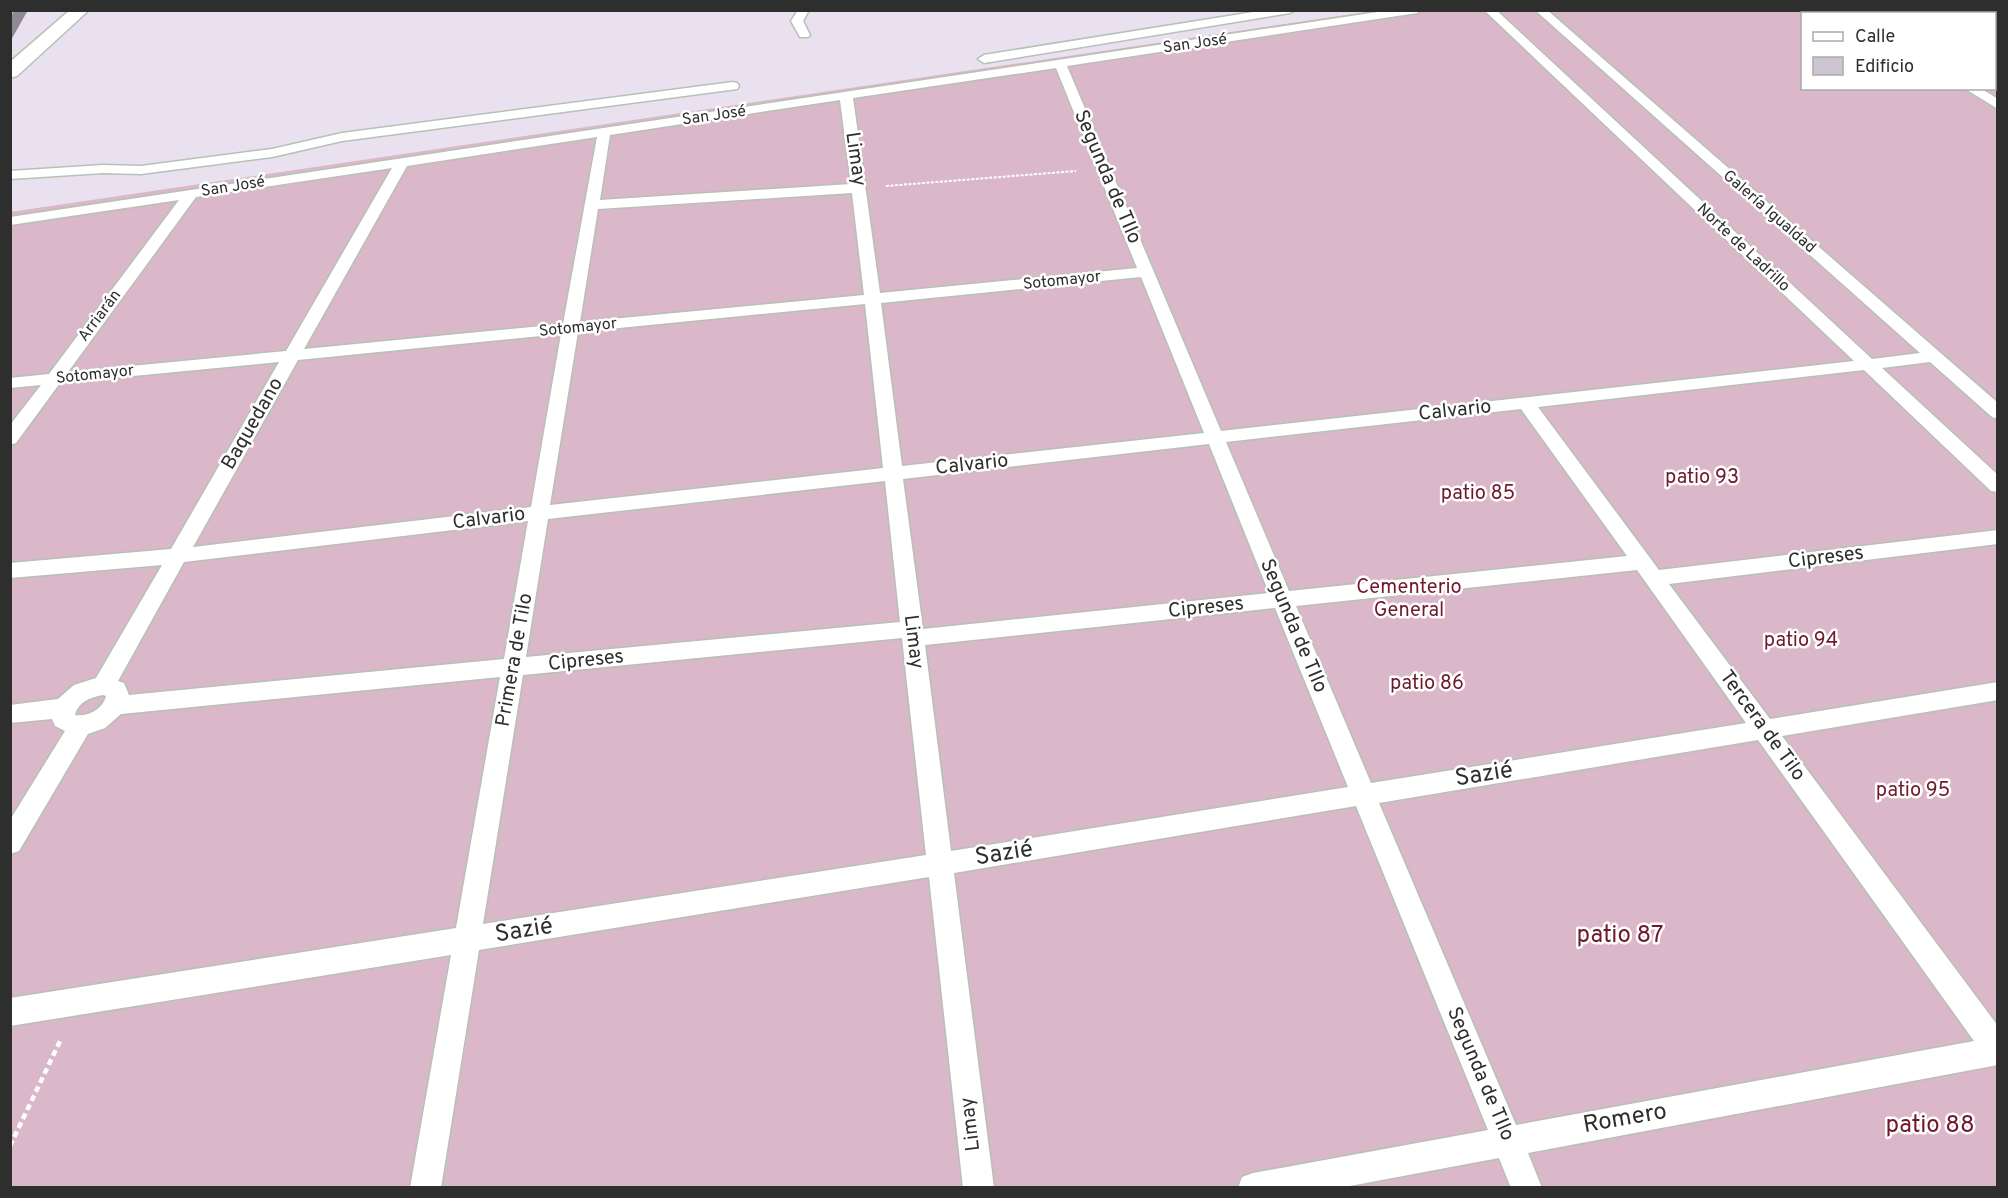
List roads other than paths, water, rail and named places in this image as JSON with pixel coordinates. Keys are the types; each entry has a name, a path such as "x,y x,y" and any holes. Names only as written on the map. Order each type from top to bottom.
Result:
{"main road":[{"path":"10,72 81,10"}],"lane":[{"path":"804,10 797,21 804,35"},
{"path":"984,59 1290,10"},
{"name":"San José","path":"10,220 1417,10"},
{"name":"Norte de Ladrillo","path":"1489,10 1998,486"},
{"name":"Galería Igualdad","path":"1540,10 1998,413"},
{"name":"Segunda de TIlo","path":"1060,64 1527,1188"},
{"path":"10,175 103,169 141,170 272,153 342,137 733,86"},
{"path":"1973,90 1998,105"},
{"name":"Limay","path":"846,96 979,1188"},
{"name":"Primera de Tilo","path":"425,1188 604,132"},
{"name":"Baquedano","path":"110,695 177,556 402,162"},
{"path":"592,205 859,188"},
{"name":"Arriarán","path":"10,439 191,194"},
{"name":"Sotomayor","path":"10,383 1146,272"},
{"name":"Calvario","path":"10,571 177,556 539,513 1934,357"},
{"name":"Tercera de Tilo","path":"1526,403 1998,1051"},
{"name":"Cipreses","path":"110,695 513,668 1648,570 1998,537"},
{"path":"85,690 110,695 97,721 72,726 63,719 64,708 85,690"},
{"name":"Sazié","path":"10,1012 940,864 1998,691"},
{"path":"10,714 64,708"},
{"path":"10,843 80,726"},
{"name":"Romero","path":"1252,1188 1998,1051"}],"park label":[{"name":"patio 93","path":"1702,478"},
{"name":"patio 85","path":"1478,494"},
{"name":"Cementerio General","path":"1409,600"},
{"name":"patio 94","path":"1801,641"},
{"name":"patio 86","path":"1427,684"},
{"name":"patio 95","path":"1913,791"},
{"name":"patio 87","path":"1620,936"},
{"name":"patio 88","path":"1930,1126"}]}
